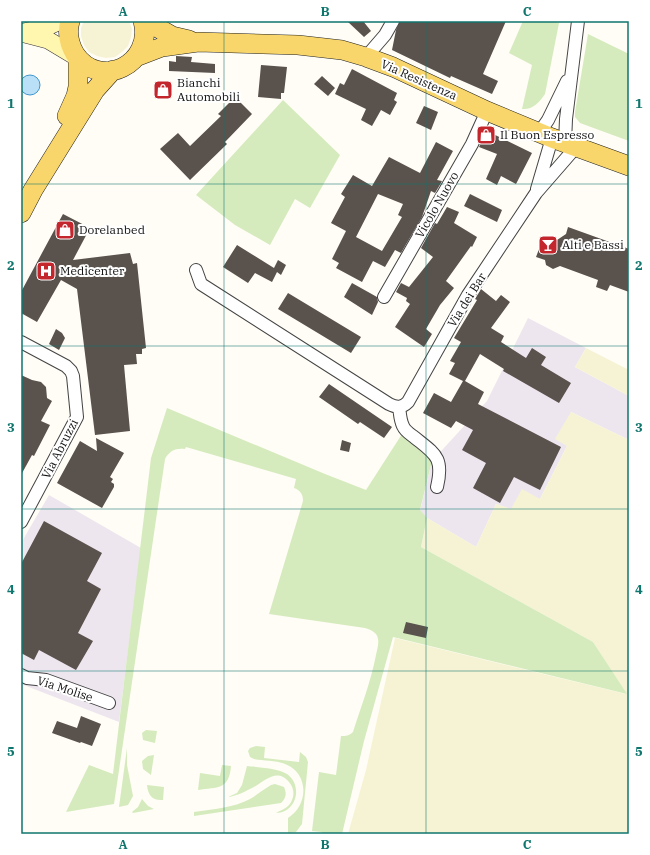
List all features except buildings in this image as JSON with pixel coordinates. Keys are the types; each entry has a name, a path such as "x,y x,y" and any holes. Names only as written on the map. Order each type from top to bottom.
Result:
{"main road":[{"path":"70,21 68,32 73,50 78,58 84,64 102,71 113,70 130,63 136,57 141,50 144,39 144,21"},
{"path":"144,21 172,36 198,42"},
{"path":"136,57 162,47 198,42"},
{"name":"Via Resistenza","path":"198,42 275,44 323,47 342,50 393,67 487,111 558,140 629,166"},
{"path":"21,213 76,96 79,76 78,58"},
{"path":"33,190 95,90 113,70"}],"street":[{"path":"21,33 36,30 60,21"},
{"path":"366,57 382,39 393,21"},
{"path":"558,140 566,119 578,21"},
{"path":"21,33 48,40 78,58"},
{"path":"558,140 548,120 571,73"},
{"name":"Vicolo Nuovo","path":"384,297 472,144 487,111"},
{"name":"Via dei Bar","path":"536,193 558,140"},
{"name":"Via dei Bar","path":"399,407 404,406 408,402 468,295 536,193 558,140"},
{"path":"196,270 201,284 389,404 399,407 401,421 406,430 437,458 440,468 437,486"},
{"name":"Via Abruzzi","path":"21,342 66,366 71,371 73,376 78,417 21,522"},
{"name":"Via Molise","path":"21,675 27,678 46,680 109,703"}],"shaded area":[{"path":"84,21 129,21 132,29 128,46 115,57 106,58 89,52 84,45 81,36 81,28"},
{"path":"528,318 586,348 575,367 629,396 629,440 571,412 567,446 540,499 511,509 496,504 476,547 427,518 420,511 432,461 487,401"},
{"path":"586,348 629,370 629,396 575,367"},
{"path":"571,412 629,440 629,834 348,834 366,770 395,638 626,694 593,642 421,547 427,518 476,547 496,504 511,509 522,489 540,499 567,446 555,439"},
{"path":"49,495 141,548 119,722 21,684 21,543"}],"green space":[{"path":"523,21 552,21 559,23 545,94 535,105 526,109 522,109 532,65 509,53"},
{"path":"588,34 629,54 629,141 580,123 575,117"},
{"path":"283,100 340,155 310,208 295,199 270,245 235,225 196,195"},
{"path":"167,408 366,490 402,434 432,461 420,510 427,518 421,547 593,642 627,694 393,637 364,741 342,834 322,834 322,832 312,831 319,772 336,775 341,736 347,736 353,732 366,694 378,647 377,637 373,632 365,628 269,614 303,501 301,493 294,488 296,479 186,447 185,449 174,450 165,459 114,804 66,812 89,765 113,774 151,458"},
{"path":"146,730 157,731 155,743 143,740 142,733"},
{"path":"256,746 265,747 264,758 299,762 300,752 306,757 308,762 302,824 296,832 288,833 288,818 295,812 303,798 302,782 299,774 293,768 285,764 250,757 248,751 250,748"},
{"path":"127,748 127,765 133,796 128,805 119,807"},
{"path":"154,755 151,775 143,769 142,761 148,756"},
{"path":"222,765 231,766 230,774 225,783 221,786 198,790 200,773 220,776"},
{"path":"247,766 278,770 287,774 295,785 296,791 293,804 283,812 276,813 289,805 293,795 293,790 289,782 280,776 267,779 245,792 228,797 237,793 242,785"},
{"path":"275,784 284,787 285,789 286,796 281,803 194,816 194,812 223,808 243,802"},
{"path":"147,785 164,787 163,800 151,797 148,792"},
{"path":"142,799 148,806 154,809 133,813 132,812 138,807"}],"water":[{"path":"30,75 37,78 40,85 37,92 30,95 23,92 20,85 23,78"}],"place":[{"name":"Bianchi Automobili","path":"163,90"},
{"name":"Il Buon Espresso","path":"486,135"},
{"name":"Dorelanbed","path":"65,230"},
{"name":"Alti e Bassi","path":"548,245"},
{"name":"Medicenter","path":"46,271"}]}
